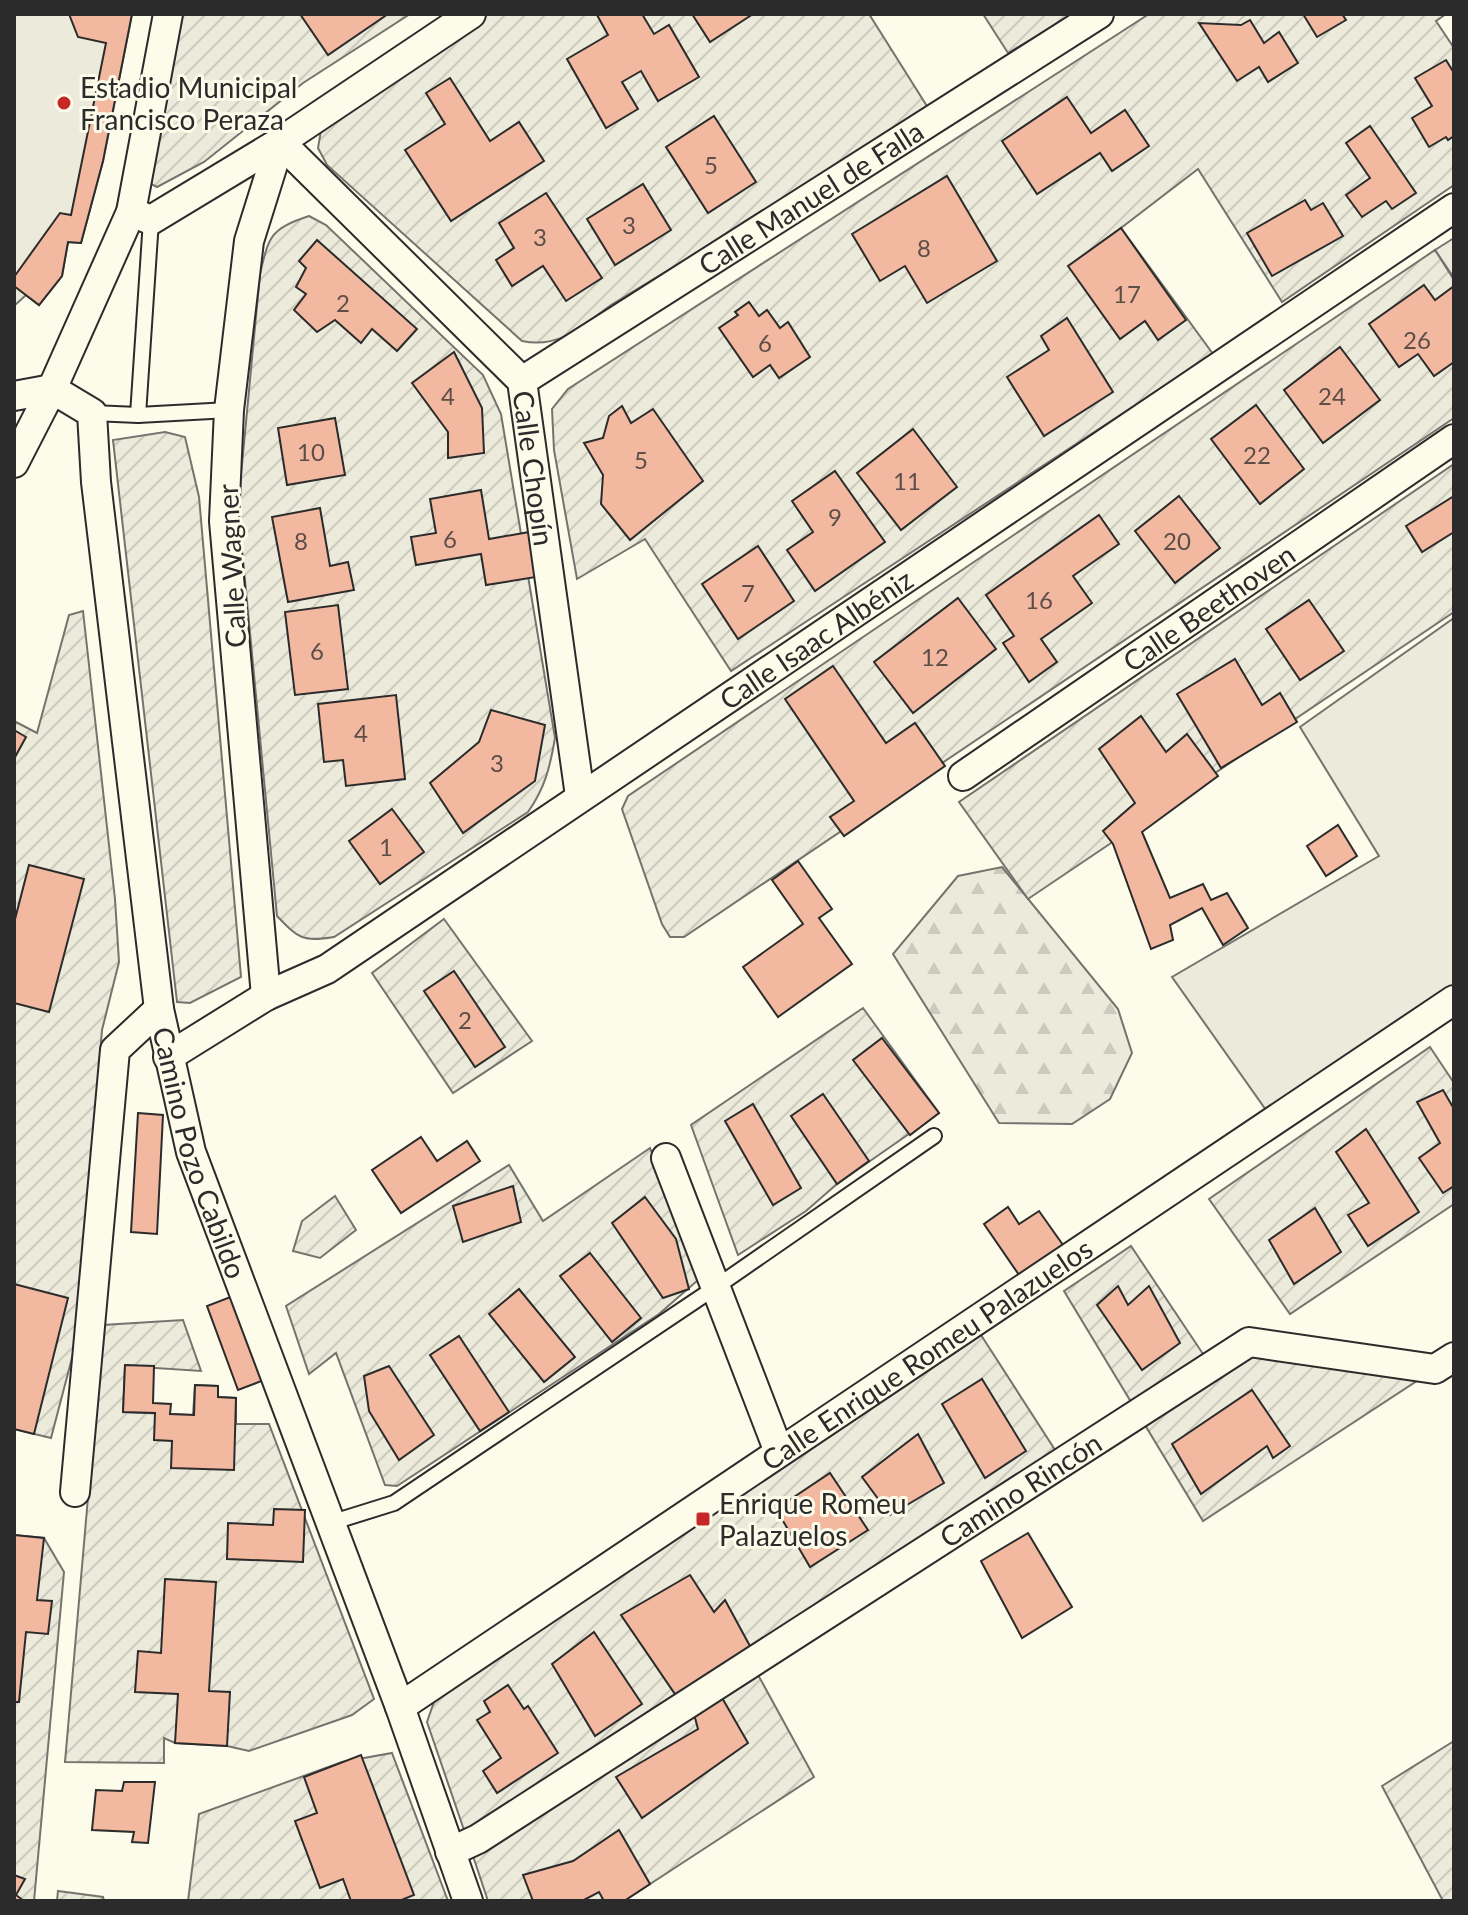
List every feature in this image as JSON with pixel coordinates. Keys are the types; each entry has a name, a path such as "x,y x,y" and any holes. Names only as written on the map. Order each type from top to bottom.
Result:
{"street":[{"path":"14,463 141,216 168,14"},
{"path":"141,216 280,142 471,14"},
{"name":"Calle Manuel de Falla","path":"522,381 1099,14"},
{"name":"Calle Chopín","path":"280,142 522,381 580,796"},
{"name":"Calle Wagner","path":"266,996 224,521 229,410 249,241 280,142"},
{"name":"Calle Isaac Albéniz","path":"168,1057 266,996 327,969 1454,208"},
{"path":"14,396 52,389 92,413"},
{"name":"Camino Pozo Cabildo","path":"92,413 96,482 159,1009 191,1152 400,1707 468,1901"},
{"name":"Calle Beethoven","path":"963,776 1454,439"},
{"name":"Calle Enrique Romeu Palazuelos","path":"400,1707 1454,1000"},
{"path":"75,1492 115,1050 159,1009"},
{"path":"666,1158 779,1452"},
{"name":"Camino Rincón","path":"450,1852 491,1831 1249,1342 1435,1369 1454,1357"}],"lane":[{"path":"138,415 141,216"},
{"path":"92,413 138,415 229,410"},
{"path":"330,1523 394,1503 934,1136"}],"green space":[{"name":"Estadio Municipal Francisco Peraza","path":"14,14 132,14 103,161 81,243 68,242 62,276 39,305 26,295 14,306"},
{"path":"179,14 410,14 303,83 204,162 157,187 147,182"},
{"path":"486,14 869,14 930,111 611,305 570,334 548,342 522,341 327,165 318,148 321,130 363,96"},
{"path":"983,14 1076,14 1008,53"},
{"path":"1149,14 1446,14 1436,21 1454,48 1454,185 1282,302 1198,169 1121,228 1213,354 731,671 645,539 577,579 554,450 552,409 568,389"},
{"path":"309,216 326,225 483,375 501,414 555,738 546,777 528,812 334,937 315,939 297,934 277,916 238,507 263,261 269,242 279,230"},
{"path":"1454,238 1454,278 1435,250"},
{"path":"1435,250 1454,280 1454,418 684,937 670,937 662,924 622,809 628,796"},
{"path":"165,432 185,437 199,497 241,977 190,1003 177,1002 113,440"},
{"path":"1454,464 1454,612 1028,899 959,802"},
{"path":"83,611 115,899 119,962 102,1030 78,1335 51,1438 14,1429 14,721 37,733 69,615"},
{"path":"1454,618 1454,1000 1273,1120 1172,977 1379,856 1300,727"},
{"path":"1002,867 1118,1009 1132,1053 1110,1099 1072,1124 999,1123 893,954 958,876"},
{"path":"444,919 532,1041 453,1093 372,973"},
{"path":"863,1008 939,1113 837,1184 806,1211 738,1255 691,1125"},
{"path":"1430,1047 1454,1083 1454,1204 1290,1314 1209,1199"},
{"path":"650,1148 698,1280 659,1314 397,1486 385,1485 336,1353 309,1374 286,1306 509,1165 543,1221"},
{"path":"335,1196 356,1230 320,1258 293,1251 302,1221"},
{"path":"1131,1246 1211,1366 1249,1342 1435,1369 1203,1521 1064,1291"},
{"path":"183,1320 201,1371 125,1366 123,1412 193,1415 195,1385 218,1386 218,1397 236,1398 236,1424 269,1424 374,1699 352,1715 249,1751 227,1746 175,1743 164,1738 164,1763 65,1762 103,1325"},
{"path":"981,1335 1057,1453 478,1826 464,1830 427,1722 435,1699"},
{"path":"14,1535 44,1538 64,1572 34,1901 14,1901"},
{"path":"757,1673 814,1777 624,1901 488,1901 473,1856"},
{"path":"1454,1741 1454,1901 1443,1901 1382,1786"},
{"path":"392,1753 448,1901 188,1901 199,1814 342,1762"},
{"path":"58,1891 103,1897 104,1901 57,1901"}],"building":[{"path":"69,14 132,14 103,161 81,243 68,242 62,276 39,305 14,286 14,277 60,213 71,215 106,43 78,37"},
{"path":"300,14 388,14 328,55"},
{"path":"599,14 642,14 654,34 669,25 699,77 658,101 641,71 622,82 638,109 606,128 567,59 608,35"},
{"path":"692,14 753,14 710,42"},
{"path":"1303,14 1342,14 1346,20 1317,37"},
{"path":"1250,20 1264,43 1279,32 1298,63 1268,82 1259,67 1237,81 1199,23 1241,25"},
{"path":"1446,60 1454,73 1454,136 1429,147 1412,118 1432,106 1415,78"},
{"path":"450,78 490,141 519,122 544,161 451,221 405,150 445,124 426,93"},
{"path":"1067,97 1091,133 1125,110 1149,146 1112,171 1100,153 1037,194 1002,141"},
{"path":"714,116 756,182 708,213 666,147"},
{"path":"1370,126 1416,193 1392,209 1386,201 1362,217 1346,195 1370,178 1346,143"},
{"path":"947,176 997,261 927,303 905,266 880,281 852,234"},
{"path":"643,184 671,230 615,265 587,219"},
{"path":"546,193 602,278 566,301 543,266 512,286 496,260 514,248 499,223"},
{"path":"1305,200 1311,210 1323,203 1343,236 1272,276 1247,233"},
{"path":"1121,228 1186,320 1158,340 1145,321 1120,339 1068,266"},
{"path":"317,240 417,329 397,351 372,329 361,343 335,320 317,332 294,310 306,294 296,287 306,268 299,261"},
{"path":"1424,285 1435,300 1454,286 1454,362 1434,376 1418,354 1399,367 1369,324"},
{"path":"749,302 759,316 767,310 780,328 788,322 810,357 779,378 770,365 753,377 719,328 738,315 735,312"},
{"path":"1067,318 1113,392 1044,436 1007,377 1049,350 1041,336"},
{"path":"1340,347 1380,400 1323,443 1284,390"},
{"path":"454,352 482,408 484,453 448,458 448,432 412,383"},
{"path":"1256,405 1304,469 1260,504 1211,439"},
{"path":"622,406 631,423 653,409 703,481 630,540 601,504 603,475 584,443 603,438 609,416"},
{"path":"335,418 345,475 287,485 278,428"},
{"path":"913,429 957,487 901,530 857,473"},
{"path":"835,471 885,542 815,591 787,550 813,532 792,501"},
{"path":"481,490 489,539 535,531 542,576 486,585 481,554 416,565 411,537 436,533 430,499"},
{"path":"1179,496 1220,548 1175,583 1135,531"},
{"path":"1454,496 1454,532 1422,552 1406,526"},
{"path":"320,508 330,566 348,562 354,590 288,602 272,517"},
{"path":"1099,515 1119,544 1073,576 1092,603 1041,639 1057,662 1029,682 1003,643 1014,636 986,595"},
{"path":"758,546 794,601 738,639 702,584"},
{"path":"958,598 996,649 913,713 874,662"},
{"path":"1309,600 1344,651 1300,680 1266,629"},
{"path":"338,605 348,689 295,695 285,612"},
{"path":"1235,659 1262,705 1280,693 1297,722 1221,768 1177,694"},
{"path":"833,666 886,743 915,723 945,766 844,836 830,817 854,801 785,699"},
{"path":"396,695 405,779 346,786 343,760 324,762 318,704"},
{"path":"491,710 545,725 535,781 463,833 430,783 479,742"},
{"path":"1141,716 1166,752 1187,734 1218,776 1142,832 1170,898 1203,884 1211,900 1227,893 1248,928 1223,945 1202,908 1170,925 1173,940 1151,949 1113,844 1103,831 1135,803 1099,749"},
{"path":"14,730 26,737 14,759"},
{"path":"392,809 424,852 380,884 349,841"},
{"path":"1338,825 1357,856 1326,876 1307,846"},
{"path":"798,861 832,909 819,918 852,964 778,1017 743,967 803,924 772,880"},
{"path":"29,865 84,879 49,1012 14,1003 14,923"},
{"path":"454,971 505,1047 475,1067 424,991"},
{"path":"882,1038 939,1113 910,1135 853,1060"},
{"path":"1443,1090 1454,1109 1454,1186 1443,1193 1419,1158 1440,1143 1417,1102"},
{"path":"823,1094 869,1161 837,1184 791,1116"},
{"path":"753,1104 801,1188 773,1205 725,1121"},
{"path":"138,1113 163,1115 157,1234 131,1232"},
{"path":"1366,1129 1419,1212 1368,1246 1348,1215 1369,1203 1336,1152"},
{"path":"421,1137 437,1161 467,1141 480,1161 401,1213 372,1170"},
{"path":"513,1186 521,1222 463,1242 453,1206"},
{"path":"645,1197 676,1239 689,1289 663,1298 612,1223"},
{"path":"1008,1207 1019,1224 1039,1211 1063,1245 1019,1275 984,1224"},
{"path":"1315,1208 1341,1252 1294,1284 1269,1240"},
{"path":"590,1253 641,1318 612,1342 560,1276"},
{"path":"14,1284 68,1298 34,1434 14,1429"},
{"path":"1118,1286 1128,1305 1149,1286 1180,1343 1142,1370 1097,1305"},
{"path":"519,1289 575,1357 544,1382 489,1314"},
{"path":"233,1296 264,1380 238,1390 207,1306"},
{"path":"459,1336 509,1412 480,1431 430,1355"},
{"path":"125,1365 154,1366 153,1403 171,1404 170,1414 194,1415 195,1385 218,1386 218,1397 236,1398 234,1470 171,1468 172,1441 154,1440 155,1413 123,1412"},
{"path":"389,1366 434,1435 399,1460 369,1411 364,1376"},
{"path":"982,1379 1026,1451 985,1478 942,1404"},
{"path":"1252,1390 1290,1446 1273,1458 1267,1446 1201,1494 1172,1444"},
{"path":"918,1434 944,1483 890,1515 862,1477"},
{"path":"830,1473 868,1530 810,1567 776,1509"},
{"path":"274,1509 305,1510 303,1562 227,1559 228,1523 273,1525"},
{"path":"1028,1533 1072,1607 1022,1638 981,1561"},
{"path":"14,1535 44,1538 37,1600 52,1601 48,1634 26,1632 19,1702 14,1702"},
{"path":"690,1575 714,1612 725,1600 751,1648 677,1697 621,1615"},
{"path":"165,1579 216,1582 209,1691 230,1692 227,1746 175,1743 178,1694 135,1692 138,1651 161,1653"},
{"path":"594,1632 642,1704 595,1736 552,1664"},
{"path":"508,1685 524,1709 528,1706 558,1753 497,1793 483,1771 501,1758 477,1720 490,1712 484,1701"},
{"path":"721,1696 748,1743 642,1818 616,1777 698,1729 694,1714"},
{"path":"361,1755 414,1895 399,1901 351,1901 343,1879 320,1888 295,1821 317,1813 304,1777"},
{"path":"124,1782 155,1782 148,1843 132,1842 134,1832 92,1830 96,1790 122,1791"},
{"path":"619,1830 650,1884 624,1901 604,1901 599,1892 582,1901 533,1901 523,1875 573,1861"},
{"path":"14,1875 25,1879 16,1895 24,1901 14,1901"}],"place":[{"name":"Estadio Municipal Francisco Peraza","path":"64,103"},
{"name":"Enrique Romeu Palazuelos","path":"703,1519"}]}
